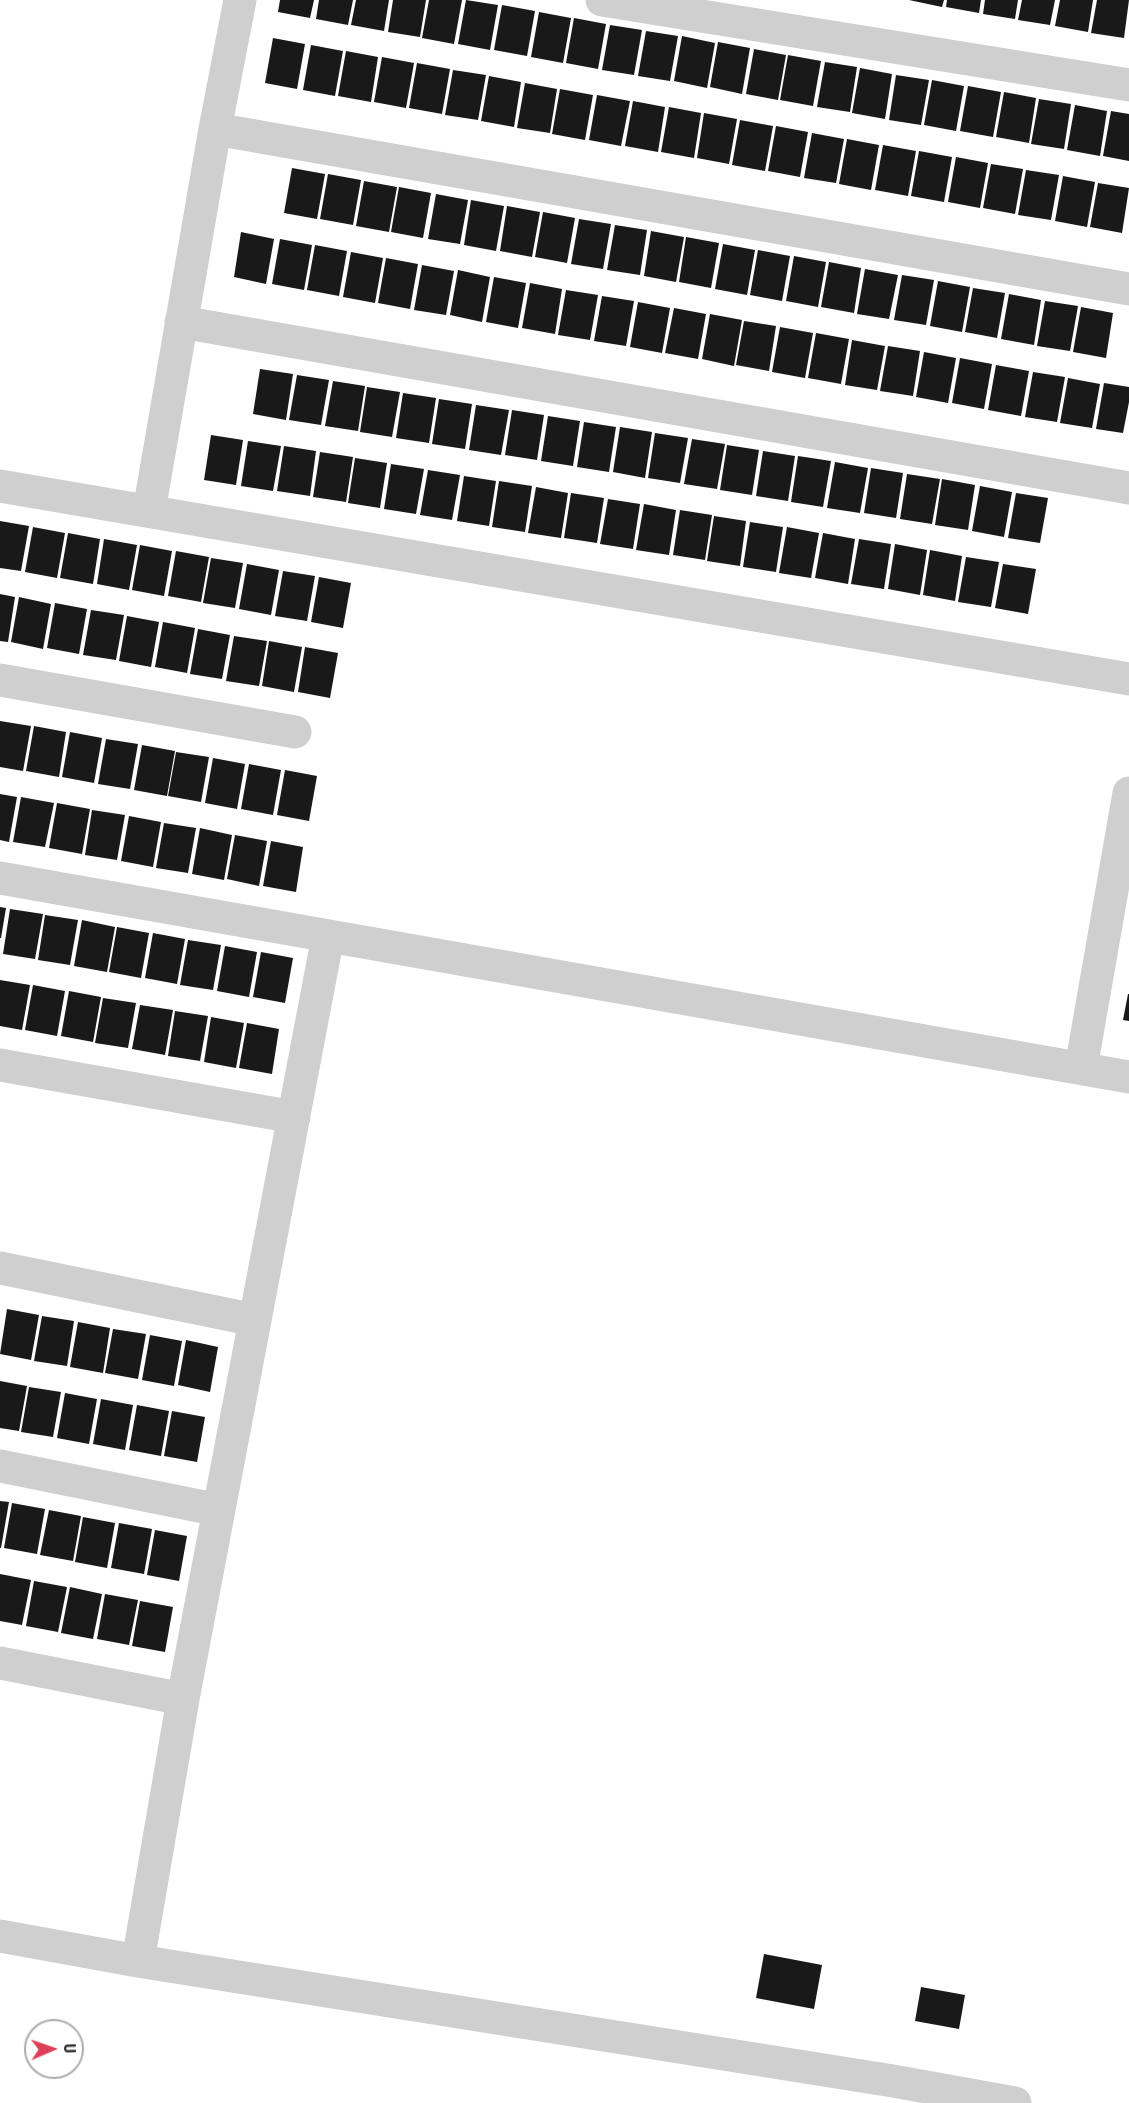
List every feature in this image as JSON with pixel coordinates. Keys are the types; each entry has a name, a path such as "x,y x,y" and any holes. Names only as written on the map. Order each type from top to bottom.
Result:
{"street":[{"path":"149,511 215,129 240,0"},
{"path":"602,0 1129,85"},
{"path":"215,129 1129,289"},
{"path":"181,322 1129,488"},
{"path":"0,486 1129,679"},
{"path":"0,680 295,732"},
{"path":"1081,1068 1122,876 1129,793"},
{"path":"0,878 1129,1077"},
{"path":"138,1961 183,1699 328,936"},
{"path":"0,1065 294,1117"},
{"path":"0,1268 255,1320"},
{"path":"0,1466 219,1509"},
{"path":"0,1663 183,1699"},
{"path":"0,1936 891,2092 1015,2103"}],"building":[{"path":"280,0 314,0 310,18 278,12"},
{"path":"319,0 353,0 348,25 316,19"},
{"path":"356,0 389,0 384,31 351,25"},
{"path":"393,0 426,0 420,37 388,32"},
{"path":"429,0 462,0 454,44 422,38"},
{"path":"466,0 498,5 490,50 458,44"},
{"path":"909,0 944,0 942,7"},
{"path":"947,0 981,0 979,13 946,7"},
{"path":"985,0 1018,0 1015,19 983,14"},
{"path":"1022,0 1055,0 1050,25 1018,20"},
{"path":"1060,0 1093,0 1088,32 1055,26"},
{"path":"1097,0 1129,0 1124,38 1091,33"},
{"path":"502,5 535,11 527,56 494,50"},
{"path":"539,12 571,18 563,63 531,57"},
{"path":"574,18 606,24 598,69 566,63"},
{"path":"610,25 642,30 634,75 602,70"},
{"path":"646,31 678,36 670,81 638,76"},
{"path":"682,36 715,43 707,88 674,81"},
{"path":"273,38 305,44 297,89 265,83"},
{"path":"718,42 750,48 742,94 710,87"},
{"path":"311,45 343,51 335,96 303,90"},
{"path":"754,49 786,55 778,100 746,94"},
{"path":"346,51 378,57 371,102 338,96"},
{"path":"788,55 821,61 813,106 780,100"},
{"path":"382,57 414,63 406,108 374,102"},
{"path":"825,62 857,67 850,112 817,107"},
{"path":"417,63 450,69 442,114 409,108"},
{"path":"860,68 892,74 885,119 852,113"},
{"path":"453,70 486,75 478,120 445,115"},
{"path":"896,75 929,80 921,125 889,120"},
{"path":"489,76 521,82 514,127 481,121"},
{"path":"932,80 964,86 956,131 924,125"},
{"path":"525,83 557,89 550,133 517,128"},
{"path":"968,86 1001,92 993,137 960,131"},
{"path":"560,89 593,95 585,140 552,134"},
{"path":"1004,92 1036,98 1029,143 996,137"},
{"path":"597,95 630,101 621,146 589,140"},
{"path":"1039,99 1071,104 1064,149 1031,144"},
{"path":"633,101 665,107 658,152 625,146"},
{"path":"1075,105 1107,111 1100,156 1067,150"},
{"path":"669,107 701,113 694,158 661,152"},
{"path":"1111,111 1129,114 1129,161 1103,156"},
{"path":"704,113 737,119 729,164 697,158"},
{"path":"740,120 773,126 765,171 732,165"},
{"path":"776,126 808,132 800,177 768,171"},
{"path":"812,133 844,139 836,183 804,178"},
{"path":"847,139 879,145 871,190 839,184"},
{"path":"883,145 916,151 908,196 875,190"},
{"path":"919,151 952,157 944,202 911,196"},
{"path":"956,157 988,163 980,208 948,202"},
{"path":"991,164 1023,169 1015,214 983,208"},
{"path":"292,168 325,174 317,219 284,213"},
{"path":"1026,170 1059,175 1051,220 1018,215"},
{"path":"328,174 361,180 353,225 320,219"},
{"path":"1063,176 1095,182 1087,227 1055,221"},
{"path":"364,181 397,187 389,232 356,226"},
{"path":"1098,183 1129,188 1122,233 1090,227"},
{"path":"399,187 431,193 423,238 391,232"},
{"path":"436,194 468,200 460,244 428,239"},
{"path":"471,200 504,206 496,251 464,245"},
{"path":"507,206 540,212 532,257 500,251"},
{"path":"543,212 575,218 567,263 535,257"},
{"path":"579,219 611,224 603,269 571,264"},
{"path":"615,225 647,230 640,275 607,270"},
{"path":"651,231 684,237 676,282 644,276"},
{"path":"241,232 274,239 266,284 234,277"},
{"path":"686,237 719,243 711,288 679,282"},
{"path":"280,239 312,245 304,290 272,284"},
{"path":"723,244 755,250 747,295 715,289"},
{"path":"315,245 347,251 339,296 307,290"},
{"path":"758,250 790,256 782,301 750,295"},
{"path":"351,252 383,258 375,303 343,297"},
{"path":"794,256 826,262 818,307 786,301"},
{"path":"386,258 418,264 410,309 378,303"},
{"path":"829,262 861,268 854,313 821,307"},
{"path":"422,265 454,271 446,315 414,310"},
{"path":"865,269 898,275 889,319 857,314"},
{"path":"458,270 490,277 482,322 450,315"},
{"path":"902,275 934,280 926,325 894,320"},
{"path":"494,277 526,283 518,328 486,322"},
{"path":"938,281 970,287 962,332 930,326"},
{"path":"530,283 562,289 555,334 522,328"},
{"path":"973,288 1005,293 997,338 965,332"},
{"path":"566,290 598,295 590,340 558,335"},
{"path":"1009,294 1041,300 1034,345 1001,339"},
{"path":"602,296 634,301 626,346 594,341"},
{"path":"1045,301 1078,306 1070,351 1037,346"},
{"path":"638,302 670,308 662,353 630,347"},
{"path":"1081,307 1113,313 1106,358 1073,352"},
{"path":"674,308 706,314 698,359 665,353"},
{"path":"710,314 742,320 734,366 702,359"},
{"path":"744,321 776,326 769,371 736,365"},
{"path":"780,327 813,333 805,378 772,372"},
{"path":"816,333 849,339 841,384 808,378"},
{"path":"852,340 885,346 877,390 845,385"},
{"path":"888,346 920,351 913,396 880,391"},
{"path":"924,352 956,358 948,403 916,397"},
{"path":"960,358 992,364 984,409 952,403"},
{"path":"996,365 1029,371 1021,416 988,410"},
{"path":"260,369 293,374 286,420 253,414"},
{"path":"1033,372 1065,377 1057,422 1025,417"},
{"path":"297,375 329,380 321,425 289,420"},
{"path":"1068,378 1100,384 1092,428 1060,423"},
{"path":"333,381 365,386 358,431 325,426"},
{"path":"1104,383 1129,387 1129,402 1123,433 1096,429"},
{"path":"367,387 400,392 392,437 360,432"},
{"path":"403,393 436,398 429,443 396,438"},
{"path":"439,399 472,404 465,449 432,444"},
{"path":"476,405 509,410 501,455 469,450"},
{"path":"512,410 544,415 537,460 505,455"},
{"path":"548,416 580,421 573,466 541,461"},
{"path":"584,422 616,427 609,472 577,467"},
{"path":"620,427 652,432 645,478 613,472"},
{"path":"655,433 688,438 680,483 648,478"},
{"path":"211,435 243,440 236,485 204,480"},
{"path":"692,439 725,444 717,489 684,484"},
{"path":"248,441 281,446 273,491 241,486"},
{"path":"727,445 759,450 752,495 720,490"},
{"path":"284,446 316,451 310,496 277,491"},
{"path":"763,451 795,456 788,501 756,496"},
{"path":"320,452 353,457 346,502 313,497"},
{"path":"798,456 831,461 823,507 791,502"},
{"path":"355,458 387,463 380,508 348,503"},
{"path":"835,462 868,468 860,513 827,508"},
{"path":"391,464 424,469 416,514 384,509"},
{"path":"871,468 903,473 896,518 864,513"},
{"path":"428,470 460,475 452,520 420,515"},
{"path":"907,474 940,479 932,524 900,519"},
{"path":"464,476 496,481 489,526 457,521"},
{"path":"942,479 975,485 968,530 935,525"},
{"path":"499,481 532,486 525,532 492,527"},
{"path":"980,486 1012,492 1004,537 972,531"},
{"path":"536,487 568,493 561,538 528,533"},
{"path":"571,493 604,498 597,543 564,538"},
{"path":"1016,493 1048,498 1040,543 1008,538"},
{"path":"608,499 640,504 633,549 600,544"},
{"path":"644,504 676,510 669,555 636,550"},
{"path":"680,510 712,515 705,560 673,555"},
{"path":"714,516 746,521 740,566 707,561"},
{"path":"0,521 29,526 21,571 0,568"},
{"path":"750,522 783,527 776,572 743,567"},
{"path":"33,527 65,533 57,578 25,572"},
{"path":"787,527 819,533 811,578 779,573"},
{"path":"68,533 100,539 93,584 60,578"},
{"path":"823,533 855,539 848,584 815,578"},
{"path":"104,539 137,545 129,590 97,584"},
{"path":"859,539 891,544 884,589 851,584"},
{"path":"895,544 927,550 920,595 888,589"},
{"path":"140,545 172,551 164,596 132,590"},
{"path":"930,550 962,556 955,601 923,595"},
{"path":"176,551 209,557 201,602 168,596"},
{"path":"966,557 999,562 991,607 958,602"},
{"path":"211,558 243,563 235,608 203,603"},
{"path":"247,564 279,570 271,615 239,609"},
{"path":"1003,564 1036,569 1028,614 995,608"},
{"path":"283,571 315,576 307,621 275,616"},
{"path":"319,577 351,583 343,628 311,622"},
{"path":"0,594 15,597 8,642 0,641"},
{"path":"19,597 51,604 43,649 11,642"},
{"path":"55,603 87,609 79,654 47,648"},
{"path":"91,610 124,615 116,660 83,655"},
{"path":"127,616 159,622 151,667 119,661"},
{"path":"163,622 195,628 187,673 155,667"},
{"path":"198,629 230,635 222,679 190,674"},
{"path":"234,636 267,641 259,686 226,681"},
{"path":"269,641 302,647 294,692 262,686"},
{"path":"305,647 338,653 330,698 298,692"},
{"path":"0,721 31,726 23,771 0,767"},
{"path":"34,726 66,732 59,777 26,771"},
{"path":"70,732 102,738 94,783 62,777"},
{"path":"106,739 138,744 130,789 98,784"},
{"path":"142,745 175,751 167,796 134,790"},
{"path":"176,752 209,757 201,802 168,796"},
{"path":"213,758 245,764 237,809 205,803"},
{"path":"249,764 281,770 273,815 241,809"},
{"path":"285,770 317,776 309,821 277,815"},
{"path":"0,794 17,797 9,842 0,840"},
{"path":"21,797 54,803 45,847 13,842"},
{"path":"57,803 90,809 82,854 49,848"},
{"path":"92,810 125,815 117,860 85,855"},
{"path":"129,816 161,822 153,867 121,861"},
{"path":"164,823 196,828 188,873 156,868"},
{"path":"200,828 232,835 224,880 192,874"},
{"path":"235,835 267,841 259,886 227,879"},
{"path":"271,841 303,847 296,892 263,886"},
{"path":"0,907 6,908 1,938 0,938"},
{"path":"10,909 43,914 35,959 3,954"},
{"path":"45,915 78,920 70,965 38,960"},
{"path":"82,920 115,927 107,972 74,966"},
{"path":"117,927 149,933 141,978 109,972"},
{"path":"153,933 185,939 177,984 145,978"},
{"path":"188,940 221,945 213,990 180,985"},
{"path":"225,946 257,952 249,997 217,991"},
{"path":"261,952 293,958 285,1003 253,997"},
{"path":"0,980 30,985 22,1030 0,1026"},
{"path":"33,985 65,991 57,1036 25,1030"},
{"path":"69,991 101,997 93,1042 61,1036"},
{"path":"1129,994 1129,1021 1123,1020"},
{"path":"103,998 136,1003 128,1048 95,1043"},
{"path":"140,1005 173,1010 165,1055 132,1049"},
{"path":"175,1011 208,1016 200,1061 168,1056"},
{"path":"211,1017 244,1023 236,1068 204,1062"},
{"path":"247,1023 279,1029 272,1074 239,1068"},
{"path":"7,1309 39,1315 31,1360 0,1354"},
{"path":"42,1316 74,1321 67,1366 34,1361"},
{"path":"78,1322 110,1328 103,1373 70,1367"},
{"path":"113,1329 146,1334 138,1379 105,1373"},
{"path":"150,1335 182,1341 174,1386 142,1380"},
{"path":"186,1340 218,1347 210,1392 178,1385"},
{"path":"0,1381 27,1386 19,1431 0,1428"},
{"path":"29,1387 61,1392 53,1437 21,1432"},
{"path":"65,1393 97,1399 89,1444 57,1438"},
{"path":"101,1399 133,1405 125,1450 93,1444"},
{"path":"137,1405 169,1411 161,1456 129,1450"},
{"path":"172,1411 205,1417 197,1462 164,1456"},
{"path":"0,1501 9,1502 1,1548 0,1548"},
{"path":"12,1503 45,1509 37,1554 4,1548"},
{"path":"49,1510 81,1516 73,1561 40,1555"},
{"path":"83,1517 115,1523 107,1568 75,1562"},
{"path":"119,1523 152,1529 144,1574 111,1568"},
{"path":"155,1530 187,1536 179,1581 147,1575"},
{"path":"0,1574 31,1580 22,1625 0,1621"},
{"path":"34,1581 67,1587 58,1632 26,1626"},
{"path":"70,1587 102,1594 93,1639 61,1633"},
{"path":"105,1594 138,1600 129,1645 97,1639"},
{"path":"140,1601 173,1607 165,1652 132,1646"},
{"path":"764,1954 822,1965 814,2009 756,1998"},
{"path":"921,1987 965,1995 959,2029 915,2021"}]}
